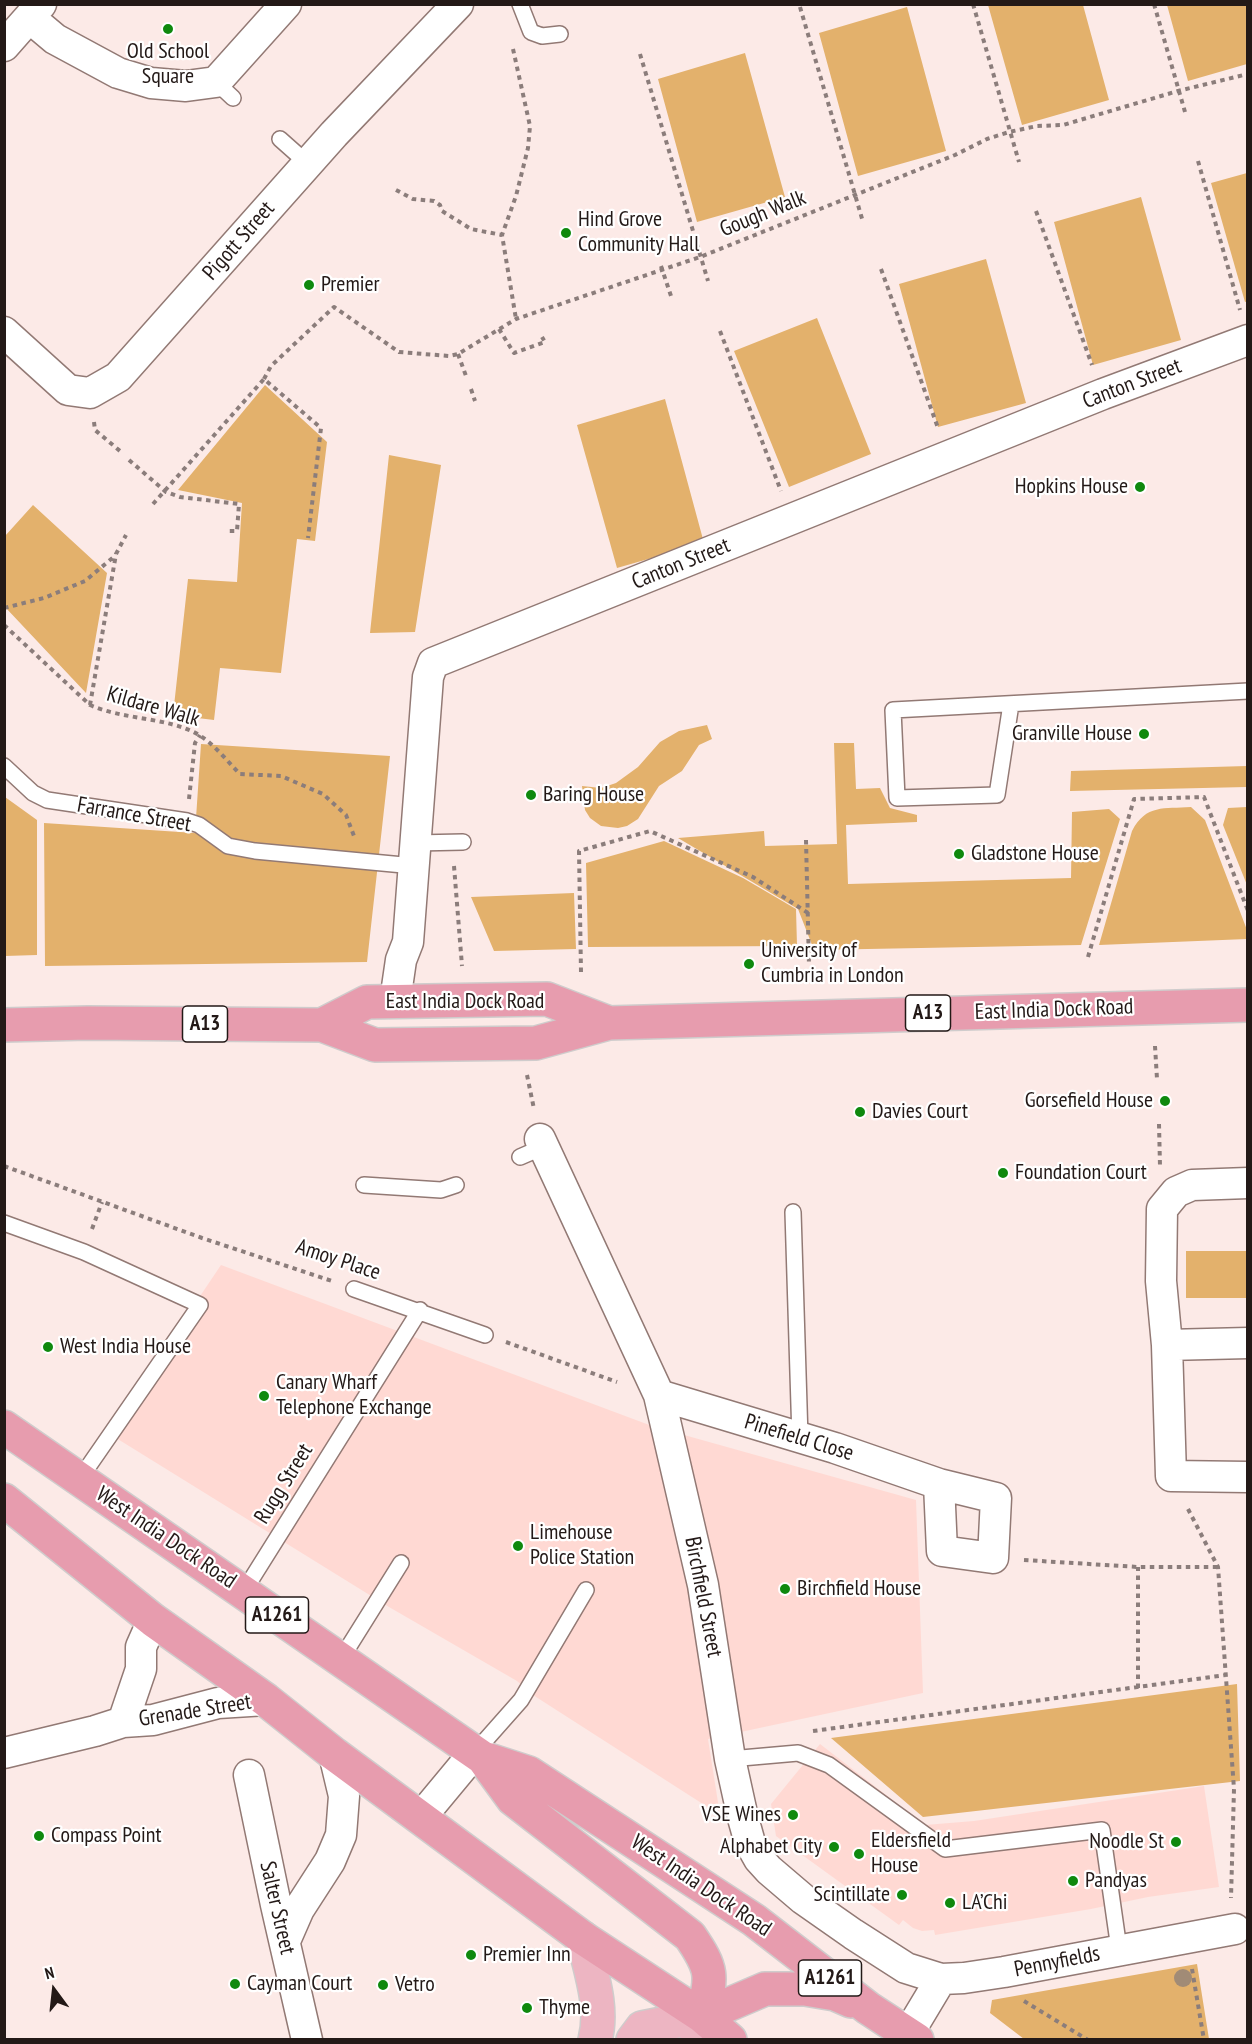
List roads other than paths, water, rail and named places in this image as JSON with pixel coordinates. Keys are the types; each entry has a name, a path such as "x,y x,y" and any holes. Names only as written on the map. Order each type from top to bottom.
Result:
{"highway":[{"name":"East India Dock Road","path":"322,1024 367,1002 547,999 609,1023"},
{"name":"East India Dock Road","path":"4,1025 322,1024 375,1045 536,1043 609,1023 1248,1005"},
{"name":"West India Dock Road","path":"4,1427 479,1755 529,1773 754,1920 868,2008 912,2037"},
{"path":"4,1500 153,1620 266,1700 334,1754 421,1817 699,2028 730,2040"},
{"name":"A1261","path":"479,1755 513,1799 690,1936 709,1968 710,1984 699,2028"},
{"name":"A1261","path":"699,2028 765,1989 805,1989 835,1994 868,2008"}],"main road":[{"path":"582,1938 598,2007 598,2029 595,2040"},
{"path":"633,2040 642,2028 699,2028"}],"street":[{"path":"4,46 35,11 55,39 118,73 151,82 224,90 286,4"},
{"name":"Pigott Street","path":"4,332 68,390 90,393 118,377 307,163 458,4"},
{"name":"Canton Street","path":"395,1001 401,960 408,942 428,677 433,663 1103,394 1244,327"},
{"name":"Birchfield Street","path":"534,1139 658,1395 703,1585 730,1759 750,1843 759,1859 803,1899 906,1968 941,1979"},
{"path":"1248,1183 1192,1185 1176,1192 1162,1209 1161,1281 1167,1345 1171,1476 1248,1477"},
{"path":"1167,1345 1248,1343"},
{"name":"Pinefield Close","path":"658,1395 801,1438 939,1484 996,1498 993,1558 942,1551 939,1484"},
{"name":"Grenade Street","path":"123,1722 141,1669 141,1647 153,1620"},
{"name":"Grenade Street","path":"4,1753 123,1722 153,1720 218,1703 266,1700"},
{"path":"285,1941 299,1909 330,1861 341,1835 344,1796 334,1754"},
{"path":"421,1817 479,1755"},
{"name":"Salter Street","path":"249,1775 307,2040"},
{"name":"Pennyfields","path":"941,1979 1004,1972 1119,1950 1233,1915"},
{"path":"912,2037 941,1979"}],"lane":[{"path":"520,5 531,32 542,36 561,34"},
{"path":"280,139 307,163"},
{"path":"1011,704 997,795 897,798 893,710 1248,691"},
{"name":"Farrance Street","path":"4,765 33,793 47,800 188,821 199,825 228,846 255,851 415,855 463,842"},
{"path":"364,1185 441,1190 456,1185"},
{"path":"794,1212 801,1438"},
{"path":"4,1223 84,1252 200,1305 78,1480"},
{"name":"Amoy Place","path":"354,1289 420,1310 486,1335"},
{"name":"Rugg Street","path":"244,1591 420,1310"},
{"path":"341,1659 401,1563"},
{"path":"479,1755 522,1700 585,1590"},
{"path":"730,1759 798,1753 829,1765 945,1849 1102,1830 1119,1950"}],"place":[{"name":"Old School Square","path":"168,29"},
{"name":"Hind Grove Community Hall","path":"566,233"},
{"name":"Premier","path":"309,285"},
{"name":"Hopkins House","path":"1140,487"},
{"name":"Granville House","path":"1144,734"},
{"name":"Baring House","path":"531,795"},
{"name":"Gladstone House","path":"959,854"},
{"name":"University of Cumbria in London","path":"749,964"},
{"name":"Gorsefield House","path":"1165,1101"},
{"name":"Davies Court","path":"860,1112"},
{"name":"Foundation Court","path":"1003,1173"},
{"name":"West India House","path":"48,1347"},
{"name":"Canary Wharf Telephone Exchange","path":"264,1396"},
{"name":"Limehouse Police Station","path":"518,1546"},
{"name":"Birchfield House","path":"785,1589"},
{"name":"VSE Wines","path":"793,1815"},
{"name":"Compass Point","path":"39,1836"},
{"name":"Noodle St","path":"1176,1842"},
{"name":"Alphabet City","path":"834,1847"},
{"name":"Eldersfield House","path":"859,1854"},
{"name":"Pandyas","path":"1073,1881"},
{"name":"Scintillate","path":"902,1895"},
{"name":"LA’Chi","path":"950,1903"},
{"name":"Premier Inn","path":"471,1955"},
{"name":"Cayman Court","path":"235,1984"},
{"name":"Vetro","path":"383,1985"},
{"name":"Thyme","path":"527,2008"}]}
